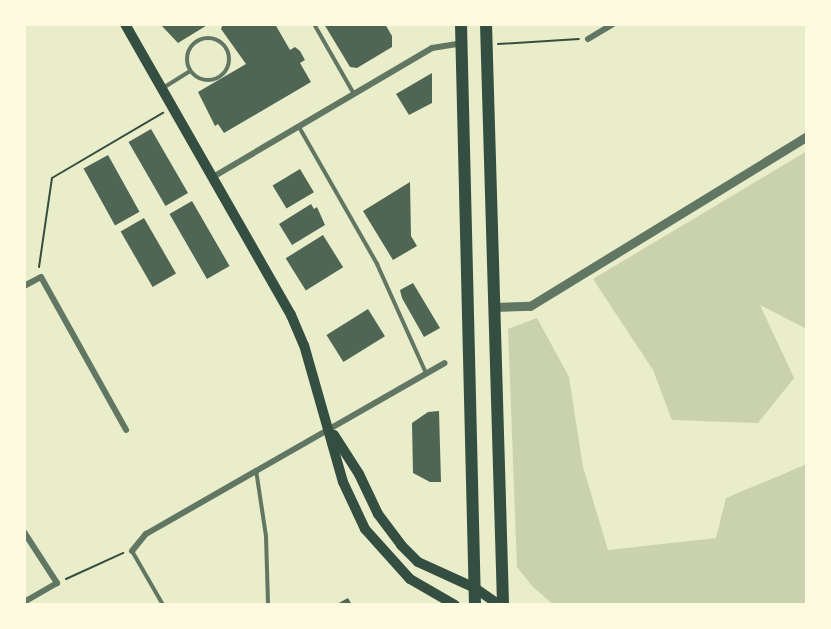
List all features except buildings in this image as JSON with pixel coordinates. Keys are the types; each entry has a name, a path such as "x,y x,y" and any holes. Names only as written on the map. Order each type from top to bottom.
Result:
{"main road":[{"path":"125,24 291,315 329,427 343,482 370,537 410,579 455,605"},
{"path":"461,24 475,605"},
{"path":"486,24 501,605"},
{"path":"329,427 359,474 378,514 401,545 439,574 475,588 501,605"}],"street":[{"path":"588,39 614,24"},
{"path":"213,177 432,48 463,43"},
{"path":"493,307 530,306 807,136"},
{"path":"24,286 41,277 126,430"},
{"path":"132,551 146,534 444,363"},
{"path":"24,532 57,584 24,602"}],"lane":[{"path":"314,24 354,94"},
{"path":"216,40 227,49 229,64 221,76 208,81 190,71 188,52 196,42 216,40"},
{"path":"162,89 190,71"},
{"path":"299,127 377,264 426,373"},
{"path":"256,470 266,536 268,605"},
{"path":"132,551 163,605"}],"path":[{"path":"487,45 588,39"},
{"path":"41,277 38,259 52,178 173,107"},
{"path":"57,584 109,556 132,551"}],"green space":[{"path":"807,151 807,329 760,305 794,378 758,423 672,420 653,370 593,279"},
{"path":"537,318 569,377 583,467 608,550 716,538 726,498 807,464 807,605 554,605 533,587 517,567 508,329"}]}
